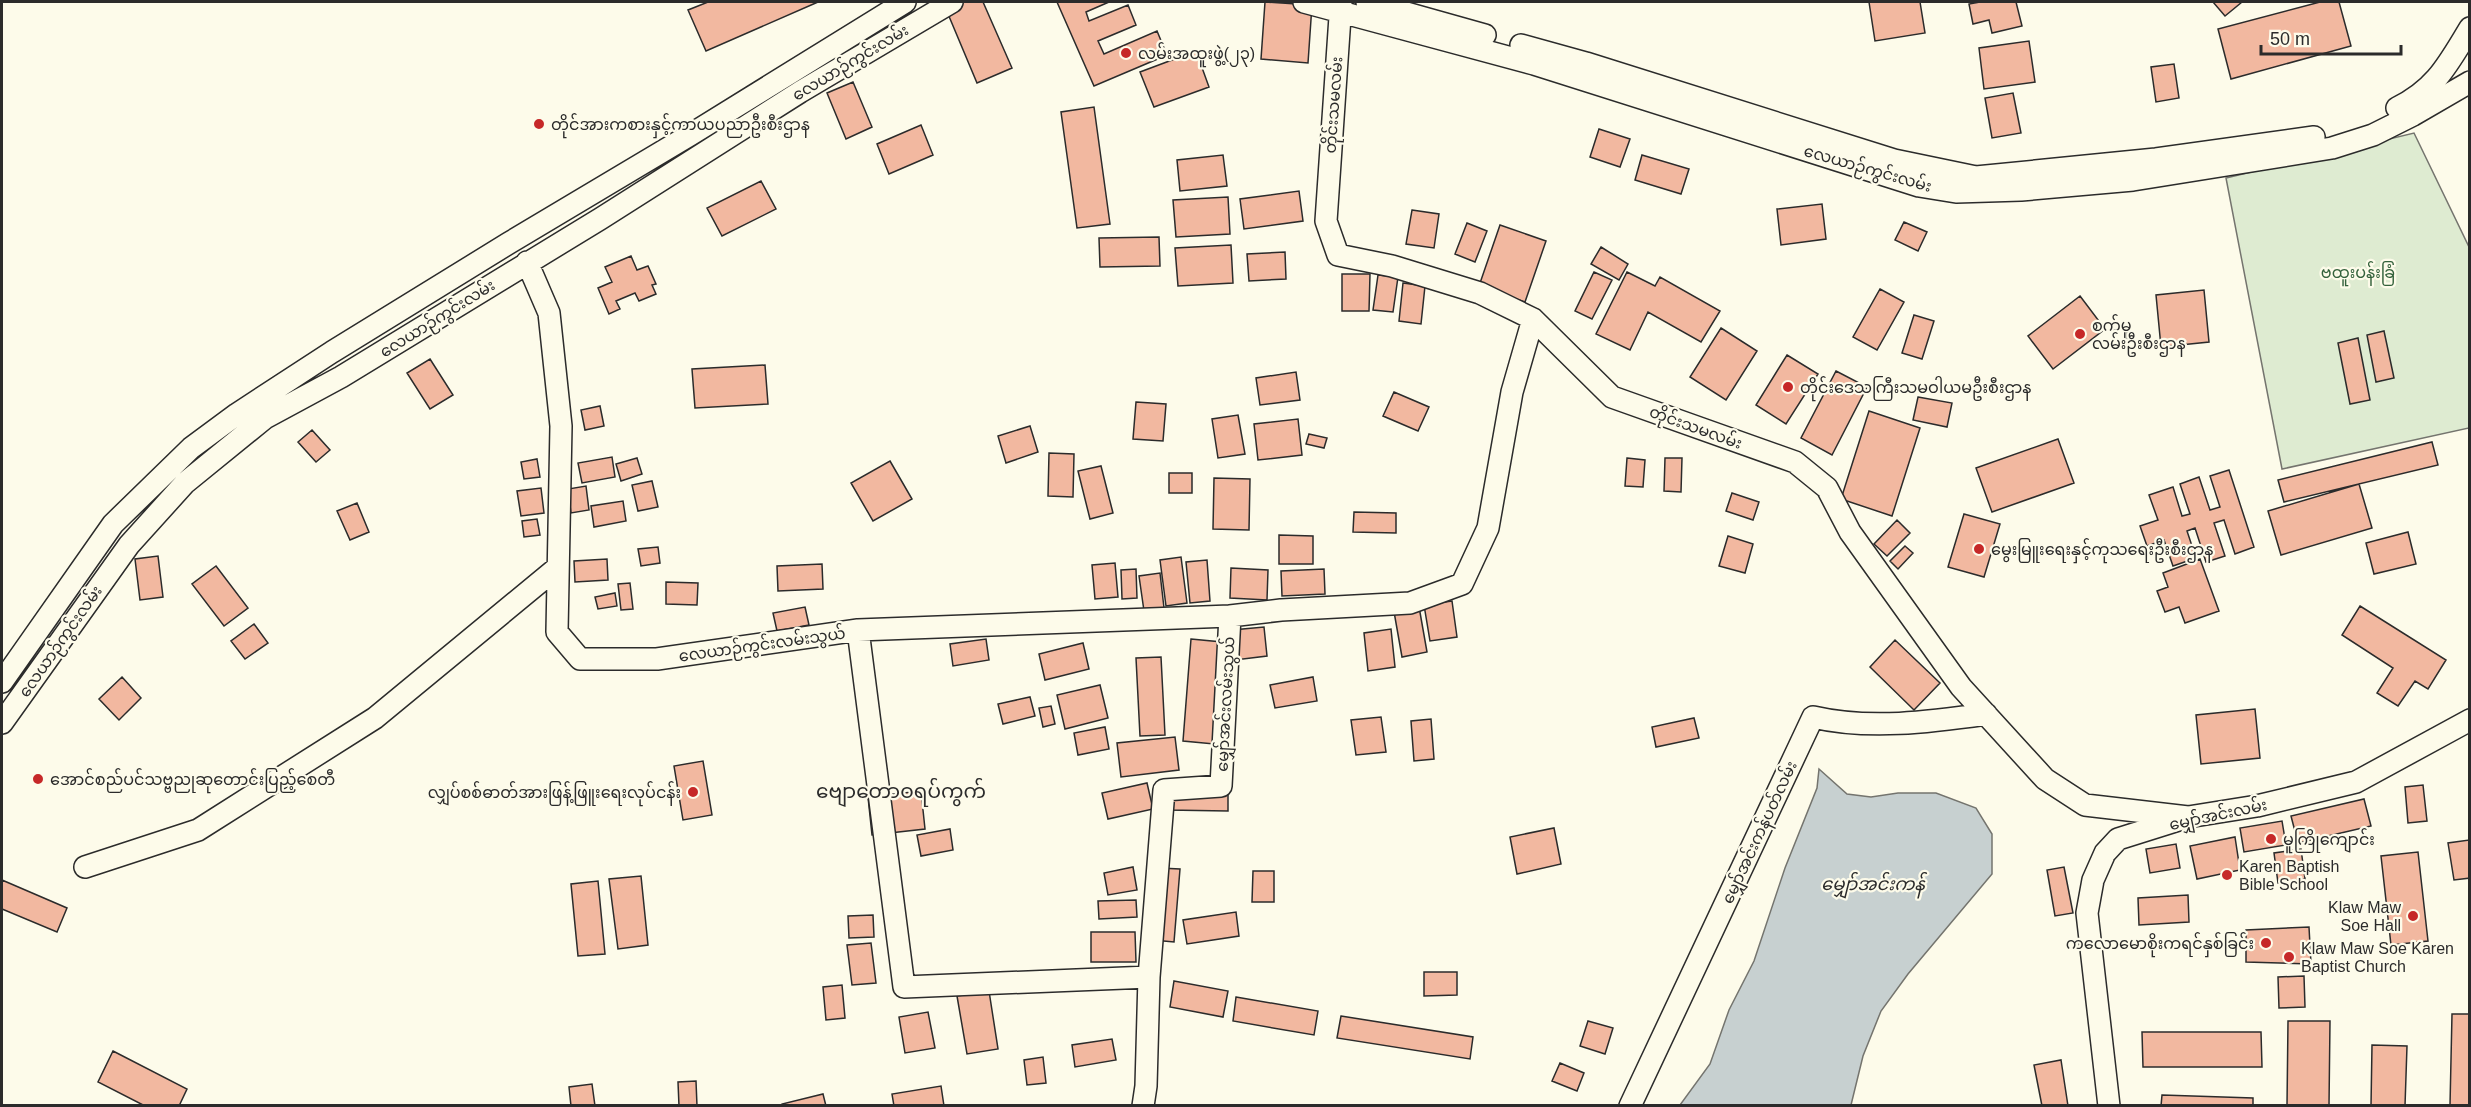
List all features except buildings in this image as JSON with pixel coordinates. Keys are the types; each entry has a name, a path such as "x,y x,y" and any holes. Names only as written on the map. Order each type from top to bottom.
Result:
{"street":[{"name":"လေယာဉ်ကွင်းလမ်း","path":"2,682 112,524 191,448 228,421 362,334 905,2"},
{"name":"လေယာဉ်ကွင်းလမ်း","path":"2,723 129,545 185,483 265,418 341,377 600,219 800,92 952,2"},
{"name":"လေယာဉ်ကွင်းလမ်း","path":"1304,2 1340,6 1534,64 1919,186 1956,192 2021,190 2133,180 2332,148 2373,135 2413,115 2469,81"},
{"name":"လေယာဉ်ကွင်းလမ်း","path":"1367,2 1586,63 1894,160 1976,177 2157,159 2328,135 2368,122 2408,103 2429,88 2440,77 2469,28"},
{"name":"တိုင်းသမလမ်း","path":"1340,6 1326,221 1338,255 1392,266 1480,293 1533,319 1612,397 1795,462 1827,488 1850,532 1961,687 2045,779 2085,805 2188,817"},
{"name":"လေယာဉ်ကွင်းလမ်းသွယ်","path":"527,262 549,313 561,426 557,632 580,659 657,659 858,630 904,987 1149,977"},
{"name":"မျှော်အင်းလမ်းသွယ်","path":"1143,1106 1146,1086 1149,977 1164,790 1221,786 1230,616 1281,610 1410,603 1462,584 1488,528 1512,392 1533,319"},
{"path":"85,867 198,830 375,718 558,567"},
{"path":"858,630 1230,616"},
{"name":"မျှော်အင်းကန်ပတ်လမ်း","path":"1630,1106 1813,717 1839,723 1932,722 1986,714"},
{"name":"မျှော်အင်းလမ်း","path":"2109,1106 2087,913 2093,880 2105,853 2118,839 2188,817 2257,806 2356,782 2469,720"}],"green space":[{"name":"ဗထူးပန်းခြံ","path":"2414,133 2469,247 2469,428 2282,469 2226,178"}],"water":[{"name":"မျှော်အင်းကန်","path":"1819,769 1847,794 1871,797 1898,793 1936,793 1976,808 1992,834 1992,874 1908,974 1881,1011 1863,1056 1851,1105 1680,1105 1710,1064 1729,1010 1754,961 1785,868 1817,788"}],"place":[{"name":"လမ်းအထူးဖွဲ့(၂၃)","path":"1126,53"},
{"name":"တိုင်အားကစားနှင့်ကာယပညာဦးစီးဌာန","path":"539,124"},
{"name":"စက်မူ လမ်းဦးစီးဌာန","path":"2080,334"},
{"name":"တိုင်းဒေသကြီးသမဝါယမဦးစီးဌာန","path":"1788,387"},
{"name":"မွေးမြူးရေးနှင့်ကုသရေးဦးစီးဌာန","path":"1979,549"},
{"name":"အောင်စည်ပင်သဗ္ဗညုဆုတောင်းပြည့်စေတီ","path":"38,779"},
{"name":"လျှပ်စစ်ဓာတ်အားဖြန့်ဖြူးရေးလုပ်ငန်း","path":"693,792"},
{"name":"မူကြိုကျောင်း","path":"2271,839"},
{"name":"Karen Baptish Bible School","path":"2227,875"},
{"name":"Klaw Maw Soe Hall","path":"2413,916"},
{"name":"ကလောမောစိုးကရင်နှစ်ခြင်း","path":"2266,943"},
{"name":"Klaw Maw Soe Karen Baptist Church","path":"2289,957"}],"district":[{"name":"ဗျောတောဝရပ်ကွက်","path":"901,791"}]}
